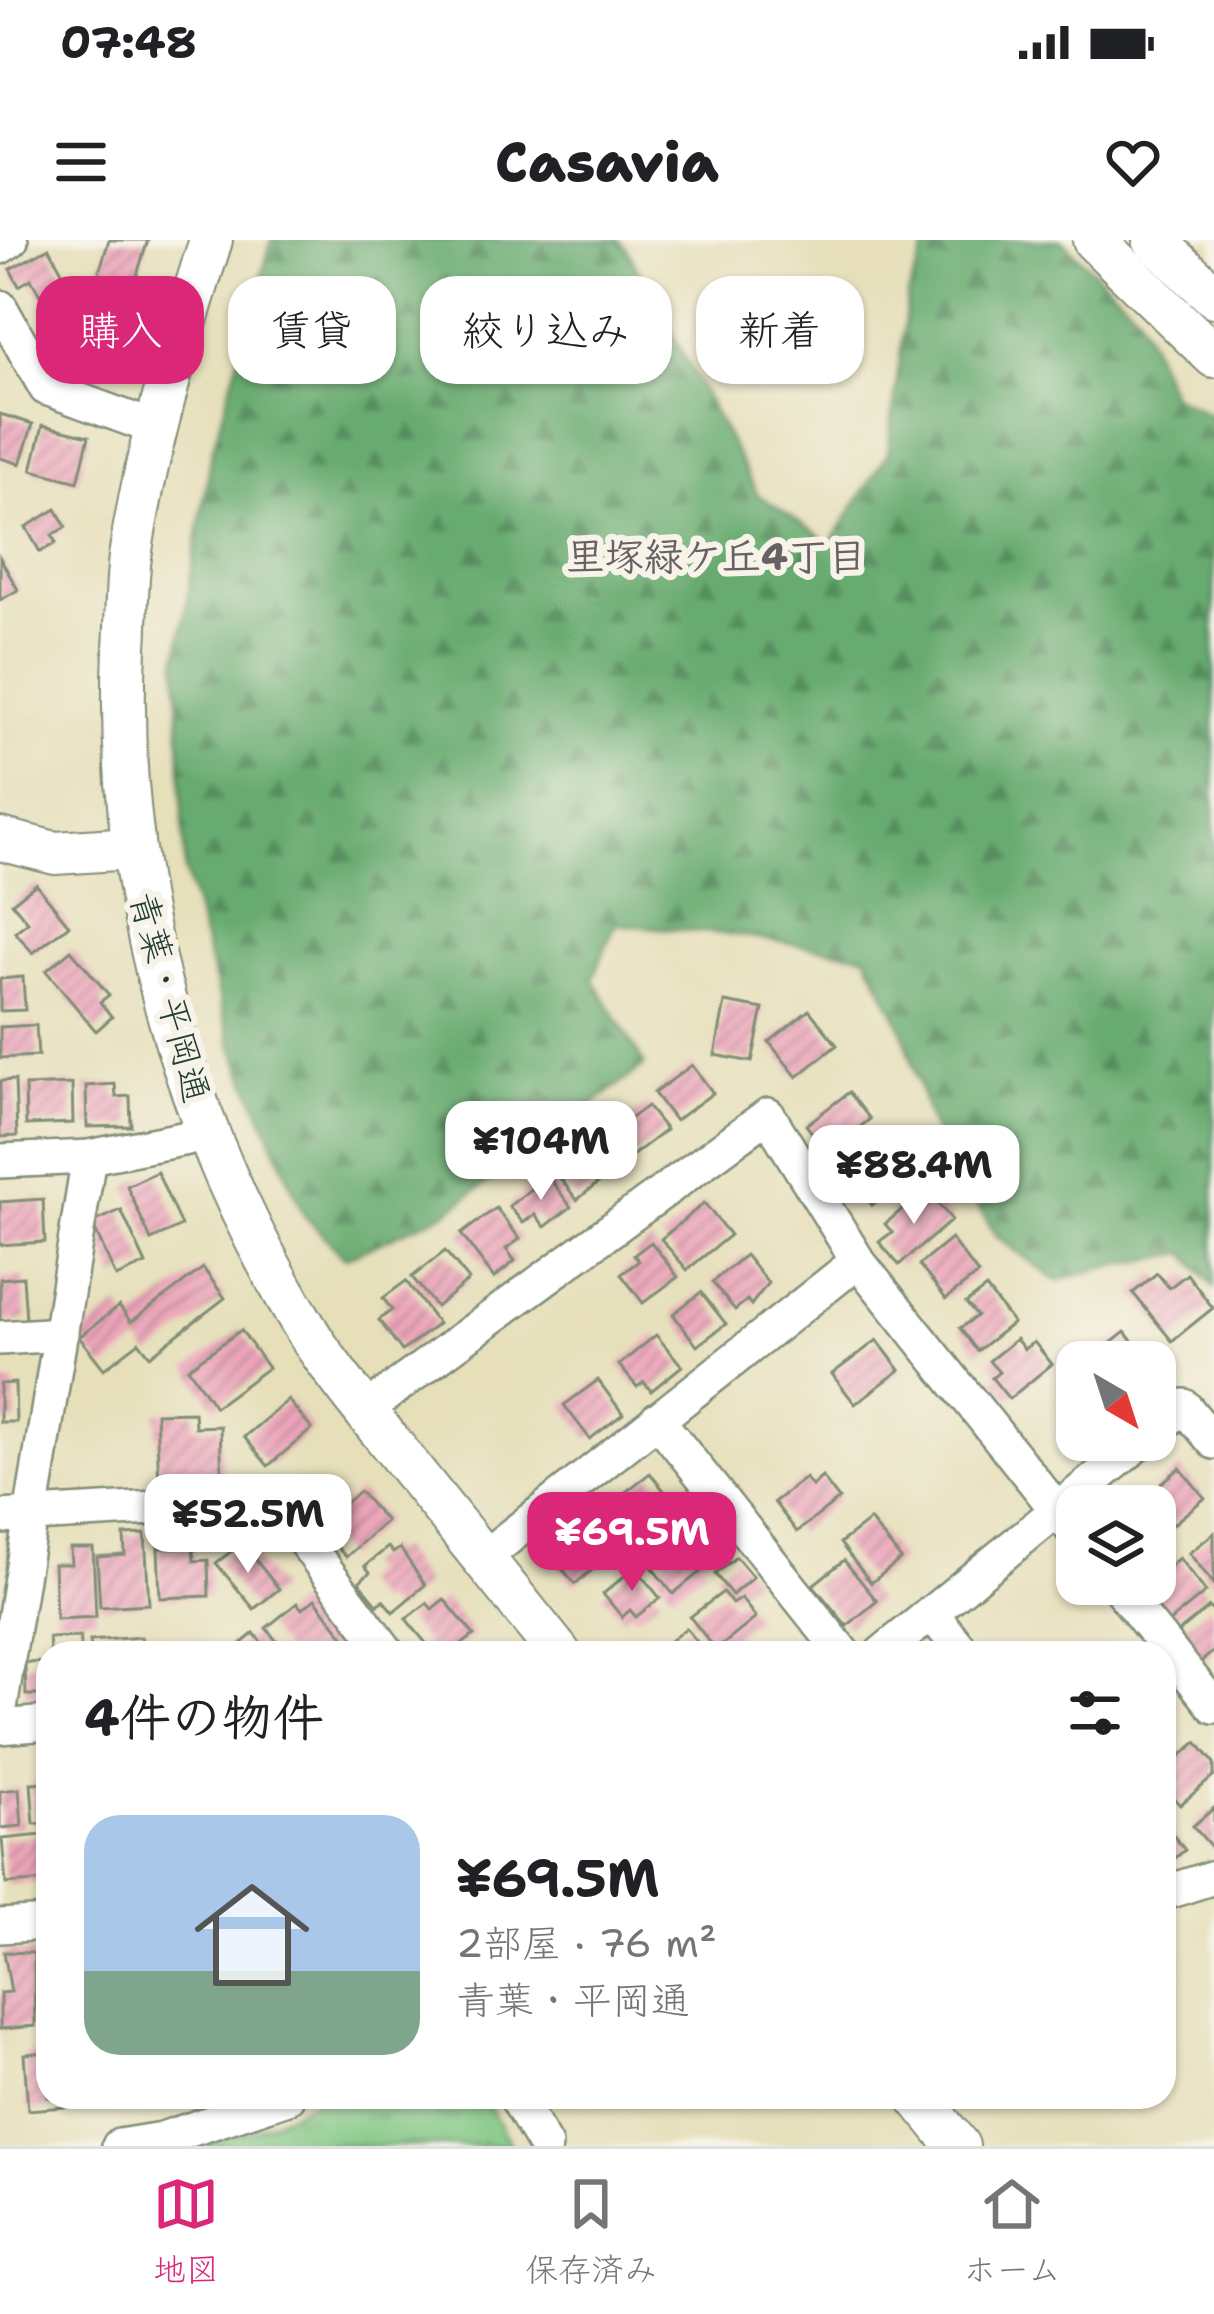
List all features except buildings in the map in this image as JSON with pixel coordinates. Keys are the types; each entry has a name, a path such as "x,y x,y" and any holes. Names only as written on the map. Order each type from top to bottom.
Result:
{"street":[{"path":"0,247 11,240"},
{"name":"青葉・平岡通","path":"211,240 154,428 129,561 122,706 132,848 162,990 208,1134 271,1269 315,1343 550,1641"},
{"path":"1094,240 1214,356"},
{"path":"1154,240 1214,296"},
{"path":"0,307 46,388 154,428"},
{"path":"0,839 55,853 132,848"},
{"path":"364,1410 768,1115 858,1261 1056,1509"},
{"path":"0,1161 89,1157 208,1134"},
{"path":"0,1708 17,1516 61,1334 89,1157"},
{"path":"483,1558 858,1261"},
{"path":"0,1338 61,1334"},
{"path":"1176,1413 1184,1406 1214,1442"},
{"path":"657,1419 833,1641"},
{"path":"1102,1485 1124,1461"},
{"path":"17,1516 274,1501 379,1641"},
{"path":"896,1641 931,1612 1056,1530"},
{"path":"1133,1605 1162,1641"},
{"path":"931,1612 954,1641"},
{"path":"1176,1659 1214,1706"},
{"path":"0,1727 36,1724"},
{"path":"1176,1889 1214,1877"},
{"path":"0,1925 36,1924"},
{"path":"119,2146 161,2139 252,2109"},
{"path":"523,2109 544,2146"},
{"path":"928,2109 958,2146"}],"green space":[{"path":"272,240 618,240 641,276 420,276 420,384 672,384 672,334 758,495 831,543 888,453 908,295 928,240 1062,240 1138,314 1172,395 1214,417 1214,1288 1186,1253 1057,1281 996,1236 931,1125 902,1028 866,955 737,935 615,924 593,979 645,1065 447,1212 345,1258 304,1215 232,1045 185,870 177,661 212,452 231,384 396,384 396,276 262,276"},
{"path":"299,2109 491,2109 511,2146 183,2146 252,2131"}],"district":[{"name":"里塚緑ケ丘4丁目","path":"716,556"}]}
